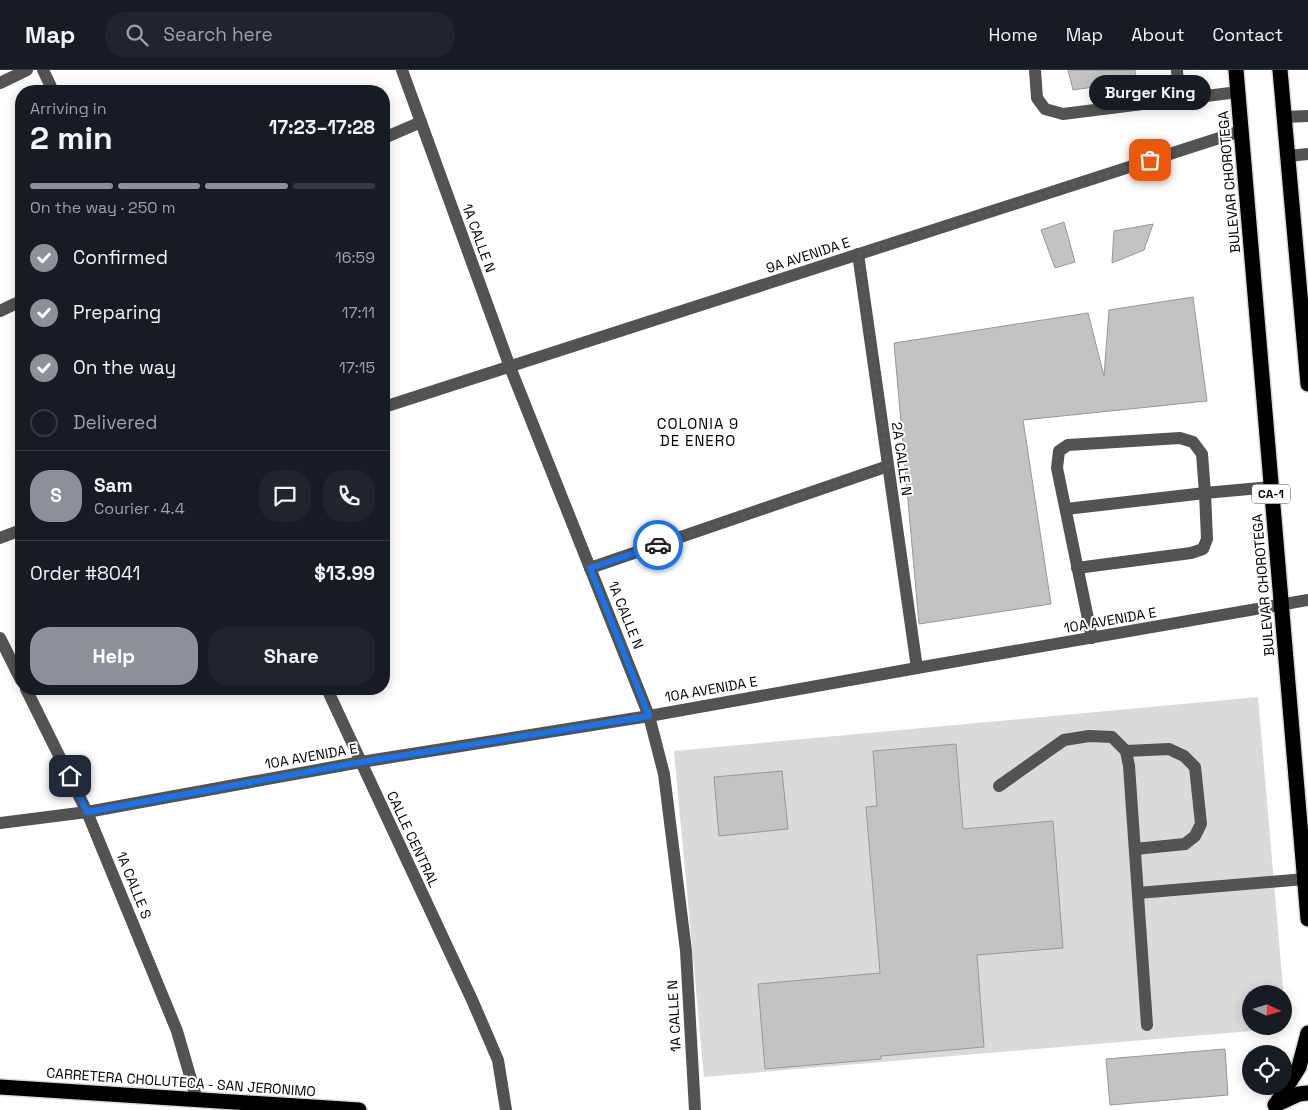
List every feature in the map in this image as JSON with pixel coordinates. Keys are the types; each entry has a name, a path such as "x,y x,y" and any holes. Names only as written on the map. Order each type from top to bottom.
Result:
{"highway":[{"name":"BULEVAR CHOROTEGA","path":"1236,70 1308,919"},
{"path":"1280,70 1308,384"},
{"path":"1273,1107 1299,1067 1308,1033"},
{"name":"CARRETERA CHOLUTECA - SAN JERONIMO","path":"0,1087 359,1110"},
{"path":"1273,1107 1299,1094 1308,1093"}],"street":[{"path":"0,83 27,70"},
{"path":"43,70 50,85"},
{"name":"1A CALLE N","path":"402,70 510,367 649,716 664,774 686,951 695,1110"},
{"path":"1035,70 1038,98 1045,109 1063,114 1238,92"},
{"path":"1177,70 1179,100"},
{"path":"1284,117 1308,116"},
{"path":"390,135 421,122"},
{"name":"9A AVENIDA E","path":"390,405 1241,131"},
{"path":"1288,156 1308,154"},
{"name":"2A CALLE N","path":"858,254 917,668"},
{"path":"0,311 15,304"},
{"path":"1077,568 1191,553 1203,549 1207,539 1202,454 1193,442 1180,438 1068,446 1060,451 1057,468 1077,568 1092,638"},
{"path":"590,568 888,466"},
{"path":"1066,509 1271,487"},
{"path":"0,538 15,532"},
{"name":"10A AVENIDA E","path":"0,823 87,812 361,762 649,716 1308,600"},
{"path":"0,638 15,668"},
{"name":"1A CALLE S","path":"29,695 87,812 177,1031 198,1100"},
{"name":"CALLE CENTRAL","path":"330,695 473,1002 498,1060 506,1110"},
{"path":"999,786 1064,740 1089,736 1112,737 1126,751 1129,766 1148,1025"},
{"path":"1126,751 1169,749 1184,756 1195,767 1201,824 1195,836 1185,844 1135,849"},
{"path":"1138,892 1305,879"}],"shaded area":[{"path":"1258,697 1283,985 1242,985 1242,1032 704,1077 674,751","holes":["955,744 963,829 1053,821 977,955 984,1047 903,1054 896,963 879,964 866,807 877,806 873,751"]}],"building":[{"path":"1068,70 1135,70 1136,81 1073,90"},
{"path":"1064,222 1075,262 1055,268 1041,230"},
{"path":"1153,224 1144,250 1112,263 1114,231"},
{"path":"1193,297 1207,401 1023,420 1051,604 919,624 894,343 1088,313 1104,376 1109,310"},
{"path":"956,744 963,829 1053,821 1063,948 977,955 984,1047 881,1056 881,1059 765,1069 758,984 880,973 866,807 877,806 873,751"},
{"path":"782,771 788,829 719,836 714,777"},
{"path":"1225,1049 1228,1095 1110,1105 1106,1059"}],"way so far":[{"path":"658,545 888,466 858,254 1150,160"}],"place":[{"name":"Burger King","path":"1150,160"}],"district":[{"name":"COLONIA 9 DE ENERO","path":"698,432"}],"route":[{"path":"70,776 87,812 361,762 649,716 590,568 658,545"}]}
